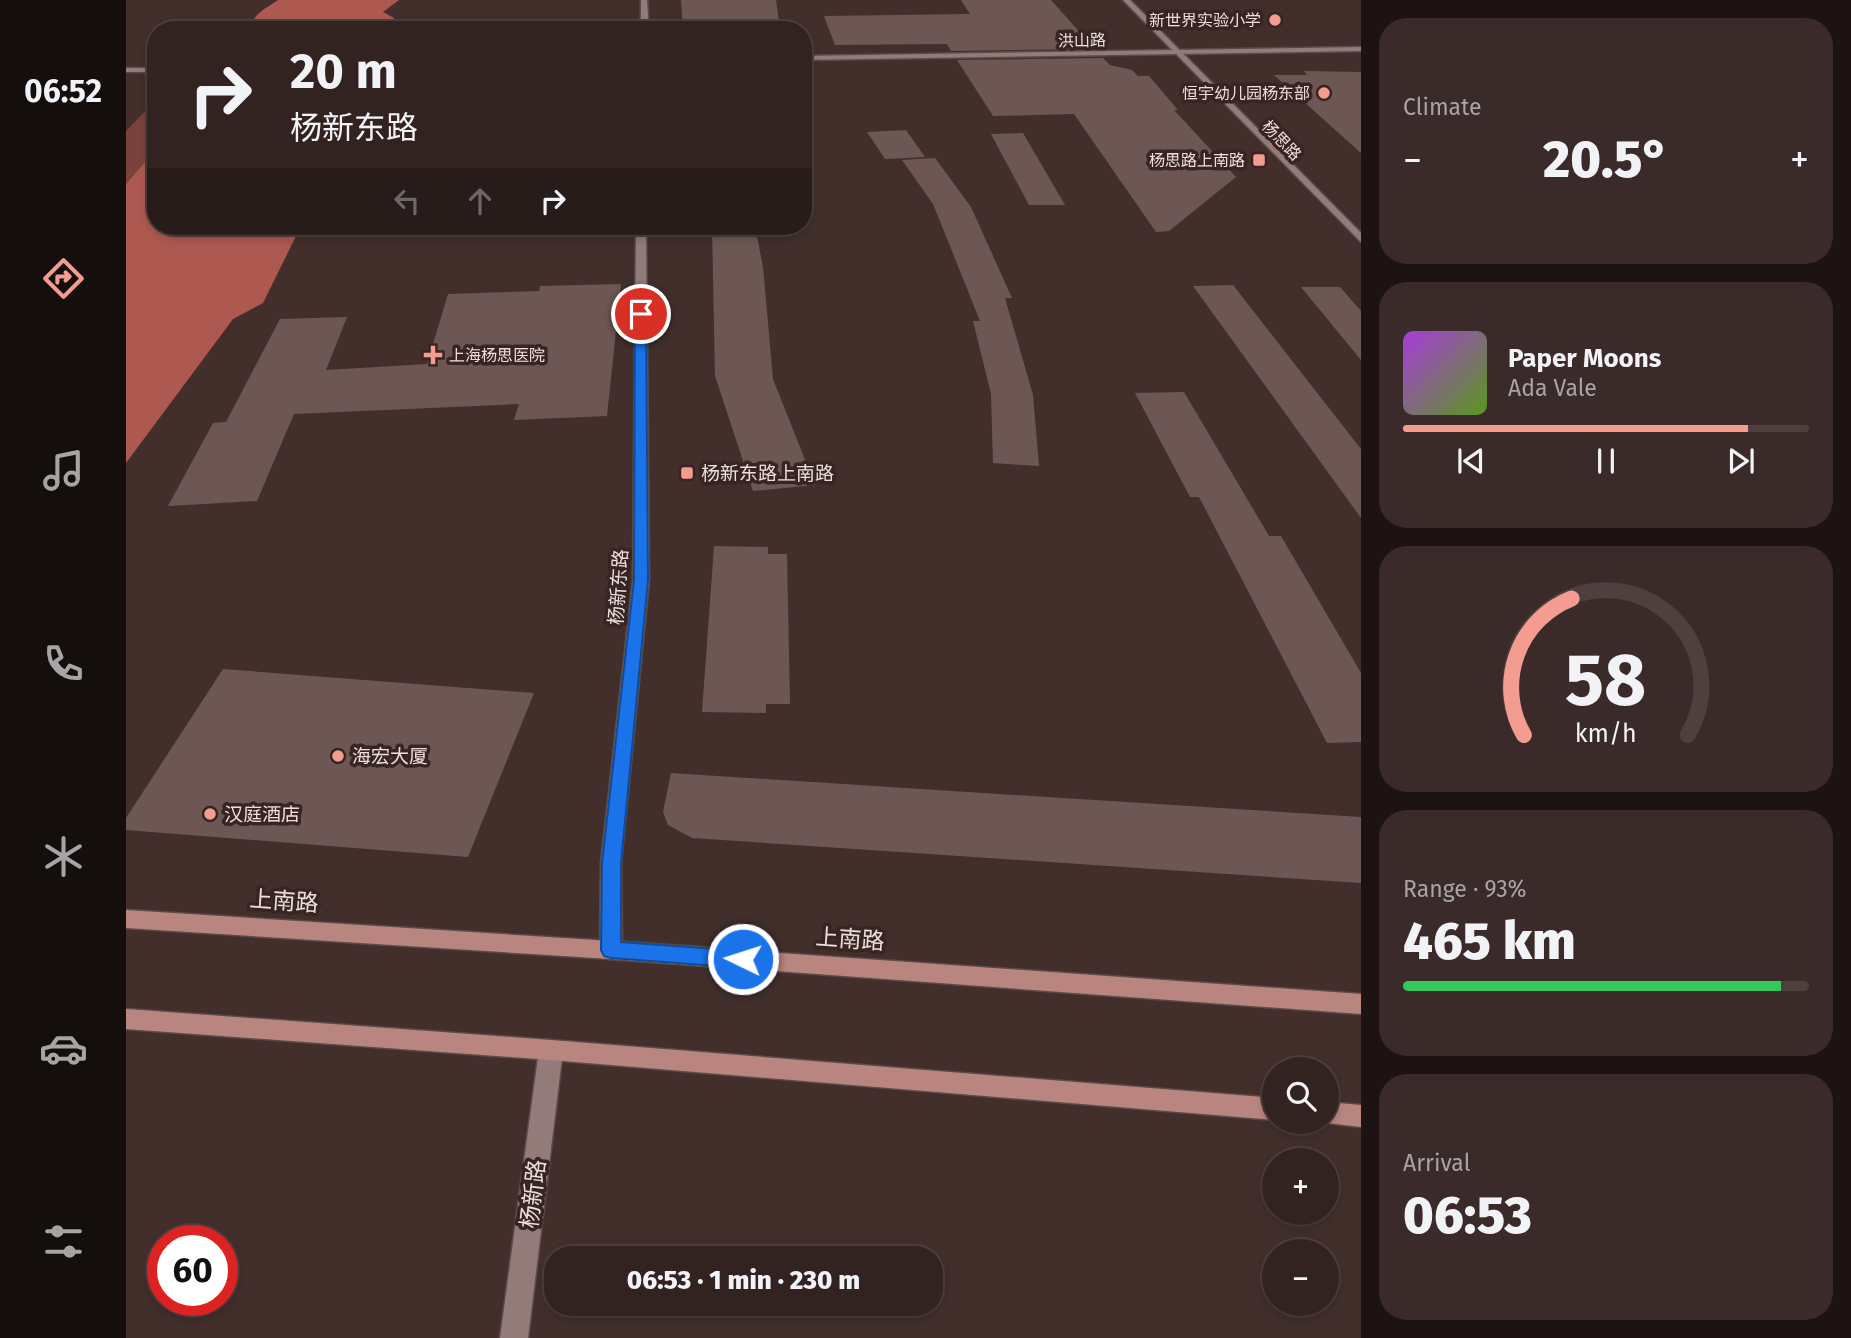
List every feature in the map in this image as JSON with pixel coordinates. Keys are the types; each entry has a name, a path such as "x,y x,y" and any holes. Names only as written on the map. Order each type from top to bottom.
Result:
{"main road":[{"name":"上南路","path":"126,919 611,950 1361,1004"},
{"path":"126,1020 551,1050 1262,1108"},
{"path":"1339,1114 1361,1116"}],"street":[{"path":"644,0 645,21"},
{"name":"杨思路","path":"1126,0 1361,239"},
{"name":"洪山路","path":"812,58 1361,48"},
{"path":"126,70 147,70"},
{"name":"杨新东路","path":"611,950 611,863 641,580 641,235"},
{"name":"杨新路","path":"514,1338 551,1050"}],"shaded area":[{"path":"278,0 399,0 383,12 394,18 392,21 254,21"},
{"path":"147,109 147,160 126,184 126,131"},
{"path":"147,160 147,235 297,235 263,303 233,319 126,463 126,184"}],"building":[{"path":"681,0 776,0 779,21 682,21"},
{"path":"961,0 1051,0 1095,49 951,51 947,44 835,45 824,16 970,14"},
{"path":"1103,58 1110,65 1132,70 1138,76 1149,76 1178,110 1174,110 1236,177 1169,231 1156,232 1074,114 993,116 957,60"},
{"name":"恒宇幼儿园杨东部","path":"1304,71 1361,72 1361,153 1274,75 1307,75"},
{"path":"906,130 925,157 885,159 867,132"},
{"path":"1023,133 1065,205 1029,205 991,134"},
{"path":"935,158 971,207 1012,298 1005,298 1033,395 1039,466 993,463 991,394 973,321 980,321 933,204 902,160"},
{"path":"712,235 757,235 763,267 773,379 815,485 753,491 715,376"},
{"path":"621,284 607,416 514,420 519,404 294,414 257,501 168,506 213,423 226,422 280,319 347,317 326,370 427,364 448,294 539,291 540,286"},
{"path":"1233,285 1361,449 1361,518 1193,286"},
{"path":"1301,287 1340,287 1361,311 1361,360"},
{"path":"1184,392 1269,536 1281,536 1361,673 1361,742 1327,743 1199,497 1190,497 1135,393"},
{"path":"714,546 768,547 768,554 787,554 790,704 766,704 766,713 702,712"},
{"name":"海宏大厦","path":"223,669 534,693 468,857 126,830 126,818"},
{"path":"671,773 1361,817 1361,883 692,838 668,825 663,812"}],"place":[{"name":"新世界实验小学","path":"1275,20"},
{"name":"恒宇幼儿园杨东部","path":"1324,93"},
{"name":"杨思路上南路","path":"1259,160"},
{"name":"上海杨思医院","path":"433,355"},
{"name":"杨新东路上南路","path":"687,473"},
{"name":"海宏大厦","path":"338,756"},
{"name":"汉庭酒店","path":"210,814"}],"route":[{"path":"641,314 641,580 611,863 611,950 743,959"}]}
